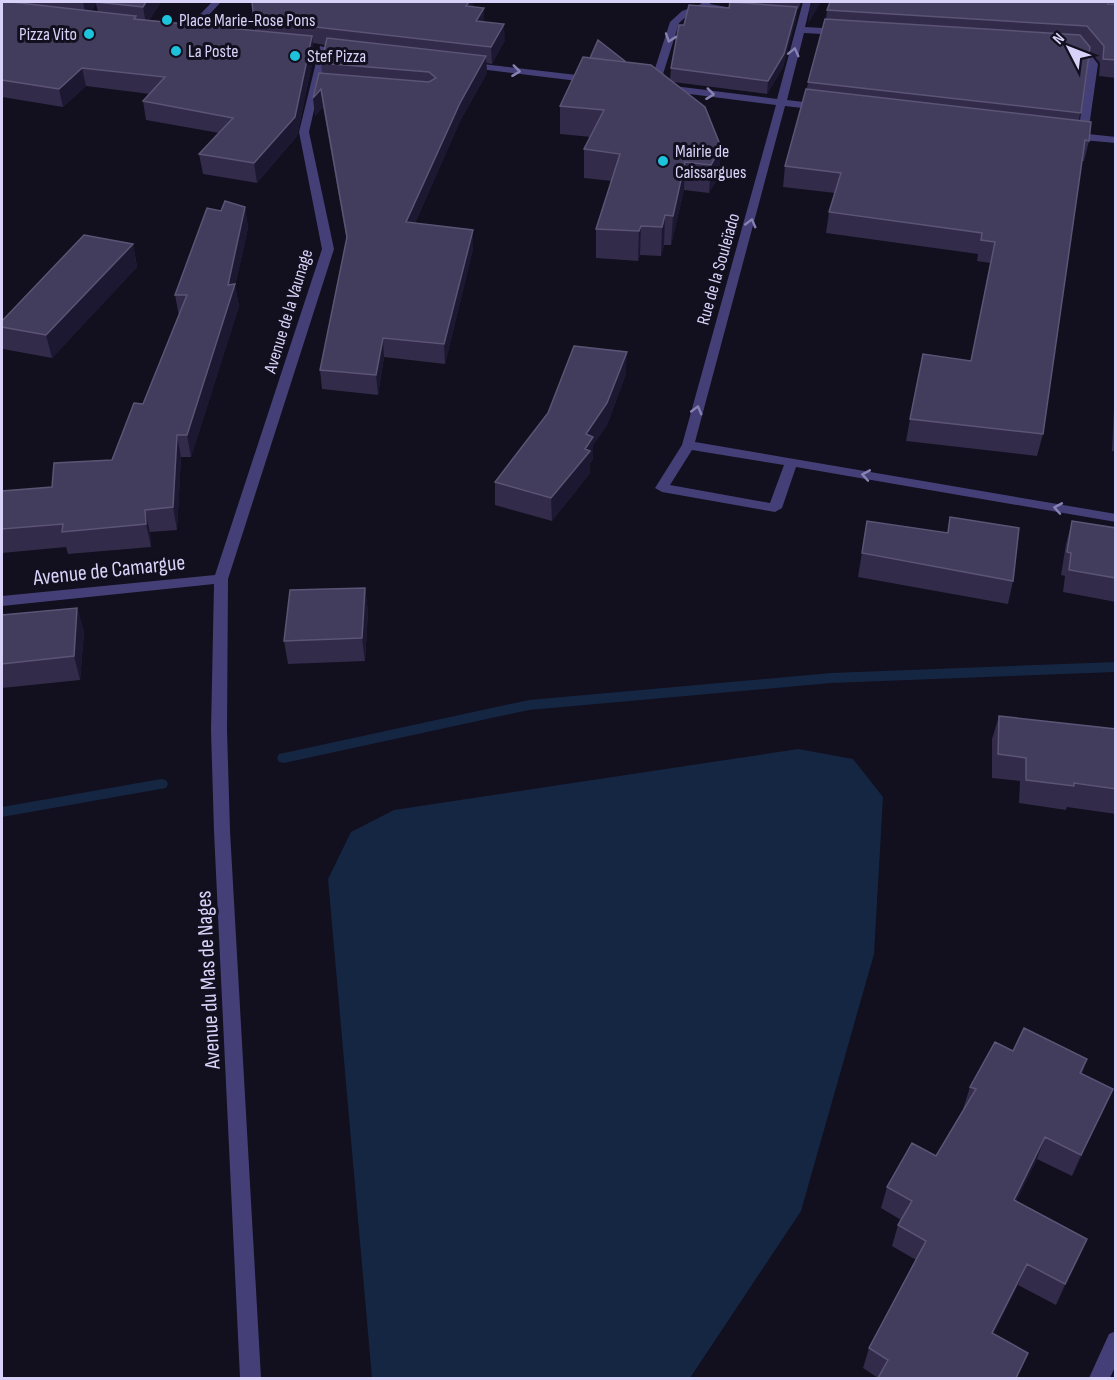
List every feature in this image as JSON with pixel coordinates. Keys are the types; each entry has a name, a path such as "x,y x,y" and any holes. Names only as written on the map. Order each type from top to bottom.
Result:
{"street":[{"path":"198,34 182,32 217,2"},
{"name":"Rue de la Souleïado","path":"791,463 775,508 662,488 688,445 807,2"},
{"path":"654,87 675,22 686,13 705,4 738,9"},
{"path":"793,14 804,15"},
{"path":"800,30 847,33"},
{"path":"1069,46 1080,47 1093,64 1083,137"},
{"name":"Avenue de la Vaunage","path":"221,579 328,249 304,132 320,86 322,48"},
{"path":"456,64 602,81"},
{"path":"640,85 832,108"},
{"path":"1055,135 1116,140"},
{"path":"688,445 1116,518"},
{"name":"Avenue de Camargue","path":"2,601 221,579"},
{"name":"Avenue du Mas de Nages","path":"221,579 219,730 222,831 250,1378"},
{"path":"1100,1378 1116,1341"}],"water":[{"path":"798,749 853,759 883,797 874,954 801,1211 690,1378 372,1378 328,879 351,832 394,810"}],"building":[{"path":"2,2 136,16 134,19 312,36 295,117 254,163 199,154 233,118 143,101 165,77 82,68 59,89 2,80"},
{"path":"96,2 146,2 143,7"},
{"path":"252,2 469,2 466,6 484,8 476,21 504,24 491,47 254,20"},
{"path":"730,2 797,7 784,54 768,81 671,68 679,25 684,25 689,5 729,8"},
{"path":"830,2 1108,2 1108,4 1116,4 1116,60 1103,59 1104,46 1087,26 827,10"},
{"path":"825,19 1080,35 1090,47 1081,113 808,82"},
{"path":"327,38 486,56 460,103 406,222 473,230 444,344 383,338 376,375 320,370 347,237 321,89 313,98 319,73 429,82 436,78 429,72 321,63"},
{"path":"598,40 626,62 590,58"},
{"path":"583,57 651,65 705,107 721,147 711,165 685,162 673,216 665,215 662,227 641,226 639,231 596,229 620,154 584,149 604,110 560,106"},
{"path":"806,89 1091,122 1089,141 1085,140 1043,434 910,419 923,354 971,361 995,242 981,240 982,233 829,212 841,173 785,166"},
{"path":"225,201 245,207 228,285 235,284 187,435 177,435 173,507 145,510 146,524 62,532 63,524 2,529 2,491 52,487 54,463 112,460 134,403 143,404 187,295 175,295 207,208 221,211"},
{"path":"84,235 133,244 46,335 2,327 2,321"},
{"path":"574,346 627,352 607,403 586,434 593,437 585,449 590,451 551,498 495,482 548,413"},
{"path":"950,517 1019,528 1013,581 862,553 867,521 948,533"},
{"path":"1072,521 1116,528 1116,578 1069,570 1071,553 1067,552"},
{"path":"365,588 362,638 284,641 290,590"},
{"path":"77,608 74,656 2,664 2,615"},
{"path":"999,716 1116,729 1116,789 1026,780 1026,758 998,754"},
{"path":"1024,1028 1087,1059 1080,1073 1113,1089 1081,1155 1045,1137 1014,1200 1087,1239 1065,1284 1027,1264 992,1333 1028,1353 1016,1378 878,1378 888,1360 869,1348 926,1241 898,1225 912,1201 887,1187 912,1143 936,1156 976,1089 970,1087 995,1042 1013,1051"}],"waterway":[{"path":"284,758 529,705 831,678 1116,667"},
{"path":"2,812 161,784"}],"place":[{"name":"Place Marie-Rose Pons","path":"167,20"},
{"name":"Pizza Vito","path":"89,34"},
{"name":"La Poste","path":"176,51"},
{"name":"Stef Pizza","path":"295,56"},
{"name":"Mairie de Caissargues","path":"663,161"}]}
